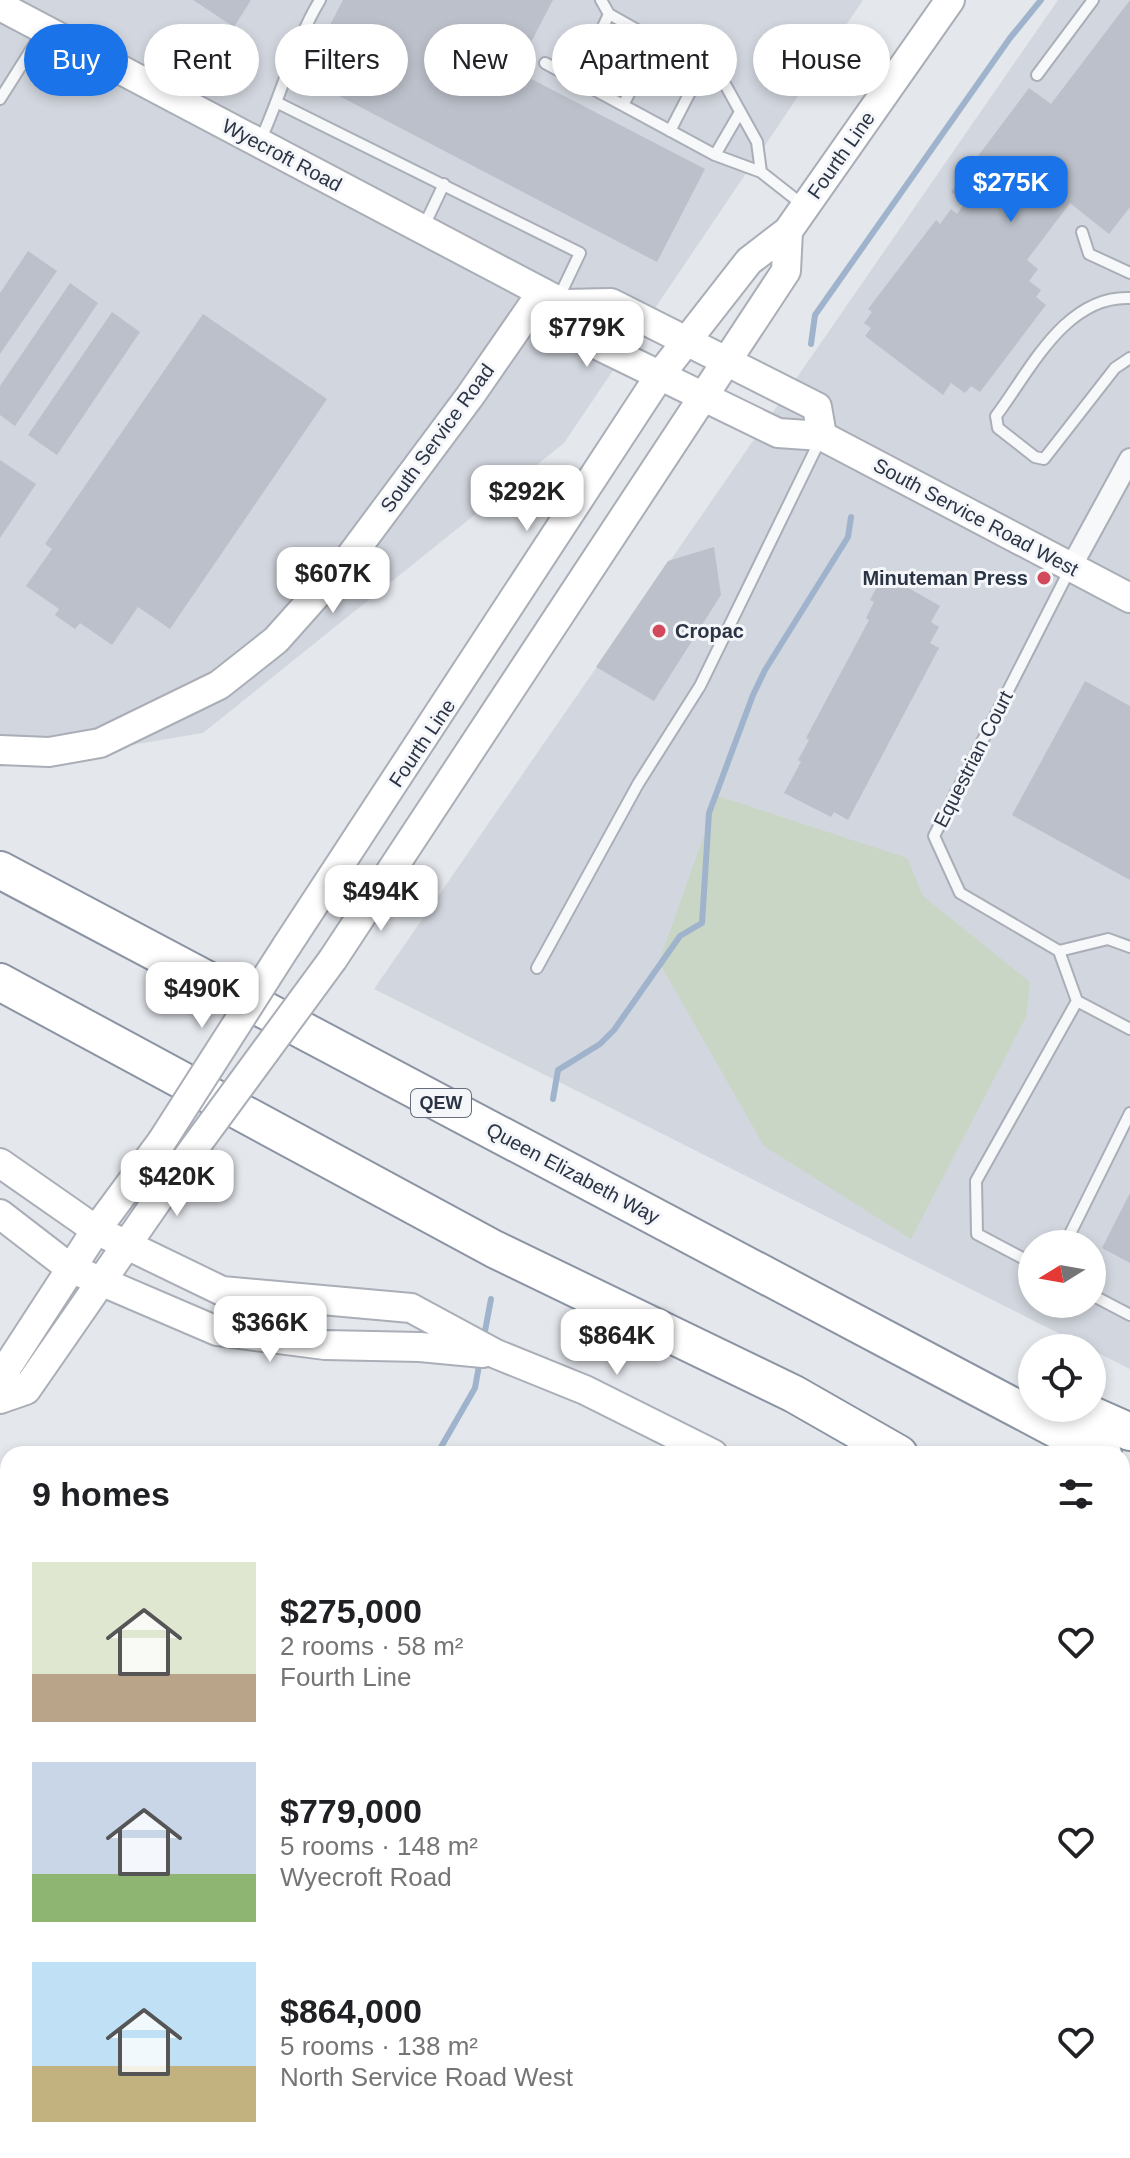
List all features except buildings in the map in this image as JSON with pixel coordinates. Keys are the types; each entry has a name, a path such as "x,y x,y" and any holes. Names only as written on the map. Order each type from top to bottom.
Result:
{"highway":[{"name":"Queen Elizabeth Way","path":"0,870 1088,1446"},
{"path":"0,982 494,1249 794,1394 885,1446"},
{"path":"882,1336 967,1359 1018,1382"},
{"path":"1106,1421 1130,1432"}],"street":[{"name":"Fourth Line","path":"102,1281 26,1390 0,1399 7,1367 70,1268 162,1141 660,375 749,261 788,231 950,0"},
{"name":"Wyecroft Road","path":"0,6 34,24"},
{"name":"Wyecroft Road","path":"128,74 554,299 587,340 704,396"},
{"path":"102,1281 184,1162 333,959 786,271 788,231"},
{"name":"Wyecroft Road","path":"554,299 611,303 685,343 727,361"},
{"name":"South Service Road","path":"0,750 49,752 100,743 219,685 276,640 350,557 470,396 554,299"},
{"path":"727,361 817,407 822,436"},
{"name":"South Service Road West","path":"704,396 778,433 822,436 1130,598"},
{"path":"1071,567 1130,459"},
{"path":"0,1163 96,1230 222,1291 411,1308 496,1354 585,1390 697,1446"},
{"path":"0,1214 70,1268 217,1331 325,1345 420,1347 496,1354"}],"lane":[{"path":"259,143 278,103 288,63 320,0"},
{"path":"601,0 609,14 627,24"},
{"path":"1037,75 1093,0"},
{"path":"604,24 609,14"},
{"path":"1,96 24,62"},
{"path":"545,63 552,67"},
{"path":"606,96 715,155 761,172 805,206"},
{"path":"623,105 628,96"},
{"path":"670,131 688,96"},
{"path":"731,96 757,142 761,172"},
{"path":"278,103 580,253 554,299"},
{"path":"715,155 740,112"},
{"path":"423,229 444,184"},
{"path":"1082,232 1089,254 1130,273"},
{"path":"1130,298 1093,305 1069,318 996,416 998,428 1035,457 1044,459 1115,368 1130,358"},
{"path":"537,968 638,784 700,686 822,436"},
{"name":"Equestrian Court","path":"1059,951 960,893 934,836 1071,567"},
{"path":"1130,947 1108,939 1059,951 1077,1001 1130,1029"},
{"path":"1018,1256 977,1234 976,1181 1077,1001"},
{"path":"1072,1230 1130,1113"},
{"path":"1106,1302 1130,1315"}],"shaded area":[{"path":"0,0 863,0 847,24 753,24 753,96 798,96 564,443 203,733 0,767"},
{"path":"1058,0 1130,0 1130,1369 1106,1357 1106,1334 1060,1334 1029,1318 1106,1318 1106,1230 1018,1230 1018,1313 374,989"}],"green space":[{"path":"718,796 907,858 923,896 1030,982 1026,1017 911,1239 764,1146 659,962"}],"waterway":[{"path":"811,344 815,315 1010,38 1041,0"},
{"path":"553,1099 558,1070 600,1044 614,1030 680,936 702,923 709,813 753,695 765,670 848,537 851,517"},
{"path":"485,1331 491,1299"},
{"path":"442,1446 475,1388 480,1360"}],"place":[{"name":"Minuteman Press","path":"1044,578"},
{"name":"Cropac","path":"659,631"}]}
